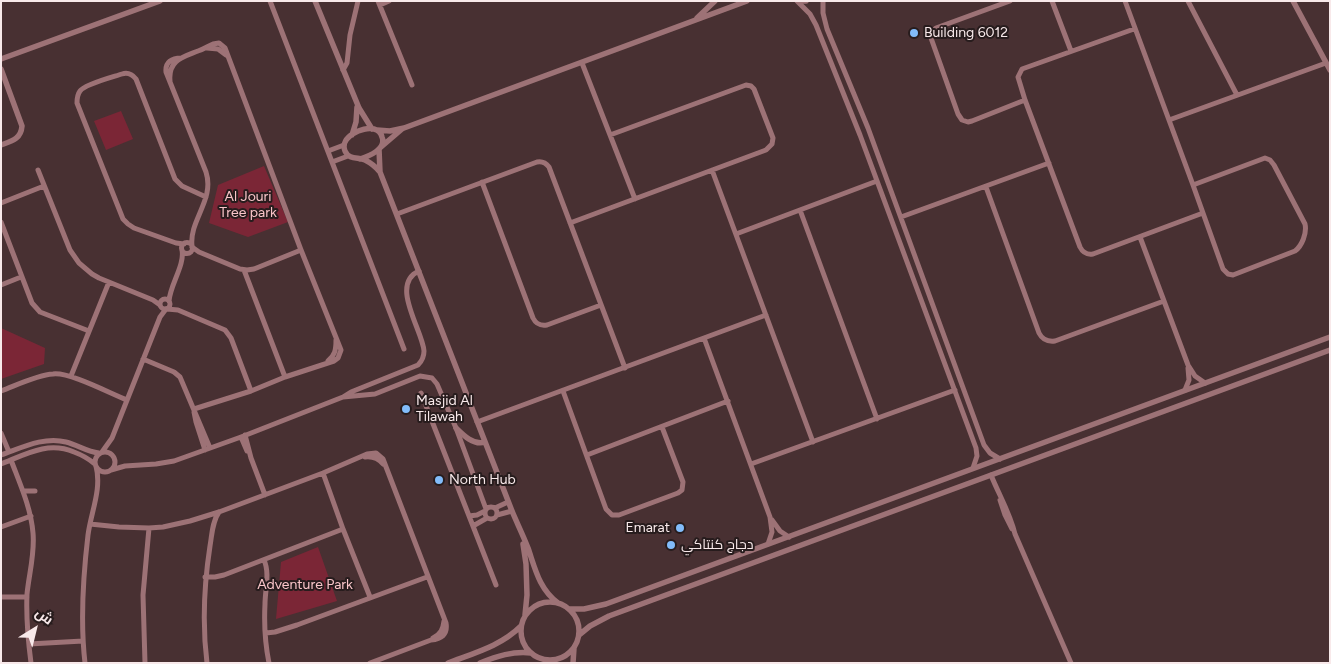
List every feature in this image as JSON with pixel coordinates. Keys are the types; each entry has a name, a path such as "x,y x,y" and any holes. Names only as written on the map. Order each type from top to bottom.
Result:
{"street":[{"path":"1,60 160,1"},
{"path":"270,1 404,350"},
{"path":"315,1 362,113 375,130 380,133 383,140 380,148 380,172 541,583 546,592 558,603 569,609 578,621 579,635 574,648 573,663"},
{"path":"343,70 347,63 350,35 358,1"},
{"path":"389,1 379,3 412,85"},
{"path":"696,20 715,1"},
{"path":"328,151 344,145 352,135 361,131 385,131 404,128 748,1"},
{"path":"798,1 806,1"},
{"path":"798,1 816,25 877,181 977,452 973,468"},
{"path":"823,1 823,13 827,29 868,128 984,444 990,453 1000,459"},
{"path":"1010,1 936,28 932,32 931,38 958,114 965,122 1025,100"},
{"path":"1052,1 1071,51"},
{"path":"1125,1 1223,269 1230,275 1295,251 1300,246 1306,224 1274,164 1268,159 1262,159 1193,185"},
{"path":"1188,1 1237,95"},
{"path":"1293,1 1330,70"},
{"path":"1134,28 1025,67 1018,74 1018,80 1025,100 1080,247 1084,252 1090,255 1203,213"},
{"path":"85,663 83,585 90,524 98,487 96,458 112,438 183,259 191,250 192,236 209,188 208,177 166,72 167,65 172,59 181,58 206,48 218,49 228,57 336,340 336,348 335,353 327,362 251,391 194,409"},
{"path":"582,62 635,199"},
{"path":"1169,120 1326,63"},
{"path":"1,69 22,126 16,139 1,145"},
{"path":"206,197 182,186 176,179 136,79 132,75 122,74 87,86 79,92 77,103 122,219 131,226 176,243 183,247 185,253 191,250 199,252 244,270 254,269 301,250"},
{"path":"570,223 766,150 772,144 772,135 756,91 751,86 744,86 610,135"},
{"path":"352,135 357,116 357,102"},
{"path":"360,159 380,148 404,128"},
{"path":"344,145 348,156 371,164 380,172"},
{"path":"332,162 348,156"},
{"path":"397,214 537,162 544,162 549,167 625,368"},
{"path":"901,218 1049,163"},
{"path":"38,170 66,242 74,257 85,269 108,282 165,304 228,332 251,391"},
{"path":"712,170 813,442"},
{"path":"736,234 877,181"},
{"path":"482,182 536,323 547,325 601,305"},
{"path":"1,203 44,186"},
{"path":"986,187 1038,333 1044,339 1055,341 1164,301"},
{"path":"800,210 877,419"},
{"path":"1,222 32,303 44,313 89,331"},
{"path":"183,259 183,247 192,236"},
{"path":"1140,237 1188,366 1195,376 1205,383"},
{"path":"183,247 189,243 191,250"},
{"path":"244,270 285,377"},
{"path":"1,464 40,449 56,447 68,449 84,456 102,471 129,465 165,463 243,436 409,370 421,362 424,354 407,295 410,279 413,274 419,271"},
{"path":"1,285 22,277"},
{"path":"71,376 108,282"},
{"path":"478,422 766,316"},
{"path":"569,609 591,608 606,604 1330,337"},
{"path":"704,338 770,517 772,532 768,544"},
{"path":"579,635 596,622 609,616 1330,350"},
{"path":"144,358 174,372 180,377 194,409 196,422 207,449"},
{"path":"1185,390 1189,380 1188,366"},
{"path":"409,370 412,380"},
{"path":"1,391 51,374 64,374 126,400"},
{"path":"342,397 379,392 424,376 435,380 456,428 486,510 485,515 487,518"},
{"path":"377,382 376,388 379,392"},
{"path":"751,464 955,390"},
{"path":"563,391 607,512 614,516 678,493 683,487 683,482 662,427"},
{"path":"421,393 496,585"},
{"path":"586,455 728,401"},
{"path":"456,428 475,443 481,444 485,442"},
{"path":"1,433 9,452"},
{"path":"243,436 265,495"},
{"path":"98,487 114,465 112,438"},
{"path":"1,455 39,442 52,440 66,442 88,451 108,452 129,465"},
{"path":"90,524 149,528 203,518 323,473 370,453 376,453 381,457 385,466 447,626 445,634 439,639 431,640 370,663"},
{"path":"10,460 31,516 34,536 27,597 31,663"},
{"path":"323,473 370,597"},
{"path":"991,475 1011,517 1015,534 1071,663"},
{"path":"23,491 35,491"},
{"path":"469,516 508,502"},
{"path":"495,508 497,515"},
{"path":"473,526 487,518 492,519 497,515 512,511"},
{"path":"207,663 204,619 205,577 213,528 219,512"},
{"path":"1,527 31,516"},
{"path":"770,517 780,531 789,537"},
{"path":"203,518 213,528"},
{"path":"515,519 526,558 527,595 525,615 521,626 525,647 543,661 560,659 568,655 574,648"},
{"path":"145,663 143,595 149,528"},
{"path":"205,577 224,575 343,529"},
{"path":"264,560 267,571 265,602 269,663"},
{"path":"266,633 275,632 427,577"},
{"path":"1,597 27,597"},
{"path":"525,615 531,608 540,604 558,603"},
{"path":"448,663 499,643 521,626"},
{"path":"29,644 83,641"},
{"path":"480,663 506,654 518,652 531,653"}],"green space":[{"path":"121,111 133,139 106,150 94,121"},
{"name":"Al Jouri Tree park","path":"264,166 288,222 248,237 209,223 218,185"},
{"path":"1,328 45,348 44,364 1,379"},
{"name":"Adventure Park","path":"318,547 337,601 276,619 281,562"}],"place":[{"name":"Building 6012","path":"914,33"},
{"name":"Masjid Al Tilawah","path":"406,409"},
{"name":"North Hub","path":"439,480"},
{"name":"Emarat","path":"680,528"},
{"name":"دجاج كنتاكي","path":"671,545"}]}
